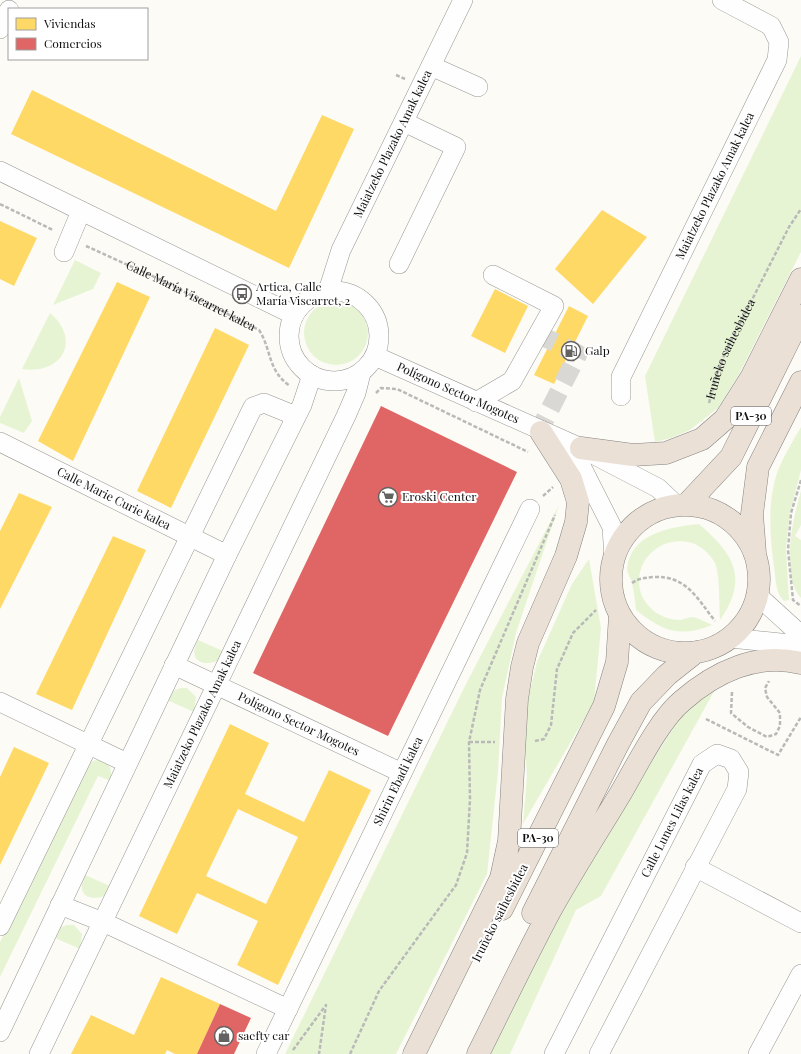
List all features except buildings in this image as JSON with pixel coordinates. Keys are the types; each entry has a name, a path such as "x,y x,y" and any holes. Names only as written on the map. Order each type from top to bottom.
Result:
{"highway":[{"path":"581,448 633,455 666,453 702,439 726,419 747,384 801,279"},
{"name":"PA-30","path":"682,506 731,457 801,316"},
{"name":"PA-30","path":"756,558 746,537 729,520 709,509 682,506 656,511 637,522 623,538 614,558 611,578 613,596 620,615 633,633 652,646 674,652 696,652 714,647 730,638 742,626 752,611 757,595 759,576 752,514 758,467 801,382"},
{"path":"414,1054 501,878 509,841 517,699 528,643 566,556 576,522 578,502 571,479 541,432"},
{"name":"Iruñeko saihesbidea","path":"430,1054 604,706 617,662 620,615"},
{"name":"PA-30","path":"463,1054 640,702 667,675 696,652"},
{"path":"478,1054 550,911 649,745 681,702 702,685 733,667 765,660 788,660 801,663"}],"street":[{"name":"Maiatzeko Plazako Amak kalea","path":"328,291 341,250 463,0"},
{"name":"Maiatzeko Plazako Amak kalea","path":"621,396 622,377 777,60 779,42 771,26 722,0"},
{"path":"0,29 8,12"},
{"path":"431,66 478,87"},
{"path":"399,264 456,147 404,122"},
{"path":"0,171 294,315"},
{"path":"67,245 81,211"},
{"path":"476,402 512,382 554,306 492,275"},
{"path":"328,291 342,291 355,295 367,304 375,315 379,329 379,343 375,356 361,373 336,381 324,380 312,375 297,361 289,342 289,328 294,315 302,304 314,295 328,291"},
{"name":"Polígono Sector Mogotes","path":"375,356 541,432 581,448 658,488 682,506"},
{"name":"Maiatzeko Plazako Amak kalea","path":"38,1054 346,416 356,393 361,373"},
{"path":"0,1032 227,555 306,397 312,375"},
{"path":"0,926 253,407 264,403 296,416"},
{"name":"Polígono Sector Mogotes","path":"541,432 579,462 612,527 614,558"},
{"name":"Calle Marie Curie kalea","path":"0,442 190,535 227,555"},
{"name":"Shirin Ebadi kalea","path":"266,1054 530,509"},
{"path":"757,595 801,635"},
{"path":"730,638 801,645"},
{"name":"Polígono Sector Mogotes","path":"174,665 217,684 402,773"},
{"path":"0,702 127,763"},
{"name":"Calle Lunes Lilas kalea","path":"555,1053 702,764 717,754 731,759 739,772 736,789 599,1054"},
{"path":"695,867 801,923"},
{"path":"60,905 103,922 288,1009"},
{"path":"758,1054 801,974"}],"path":[{"name":"Calle María Viscarret kalea","path":"0,204 67,245 161,280 259,330 264,338 269,358 280,379 306,397"},
{"name":"Iruñeko saihesbidea","path":"706,410 725,353 790,227 801,209"},
{"path":"373,396 381,388 397,389 529,452"},
{"path":"801,480 791,513 788,550 793,600 801,606"},
{"path":"556,484 557,491"},
{"path":"350,1054 378,991 456,885 467,853 470,799 469,742 480,690 557,511"},
{"path":"632,583 639,578 667,576 690,588 716,621"},
{"path":"469,742 526,743 544,738 551,725 557,669 573,633 596,610"},
{"path":"732,686 731,713 748,727 768,737 776,734 780,726 780,713 767,697 764,688 768,681 775,679"},
{"path":"706,720 778,756 801,717"},
{"path":"293,1050 326,1005 319,1054"}],"green space":[{"path":"801,56 801,252 738,376 718,408 690,430 671,438 655,442 645,376"},
{"path":"75,260 101,273 93,289 53,305"},
{"path":"336,301 354,307 362,315 368,333 362,351 354,359 336,365 318,359 310,351 304,333 310,315 318,307"},
{"path":"50,313 60,323 65,334 66,344 63,353 57,361 48,367 22,369"},
{"path":"19,378 32,421 24,433 0,423 0,417"},
{"path":"801,427 801,470 790,512 786,549 789,600 784,601 777,590 773,556 770,520 772,496 779,467"},
{"path":"801,491 801,525 795,536 801,540 801,598 795,588 791,576 790,546"},
{"path":"559,505 516,633 502,698 498,772 487,874 396,1054 285,1054 466,684"},
{"path":"699,524 711,535 729,556 734,568 734,592 729,605 720,620 717,568 711,556 695,544 677,541 663,545 652,552 644,562 640,575 640,588 644,601 655,612 664,617 681,620 693,617 712,625 700,629 681,632 663,627 636,610 632,583 627,569 630,557 636,547 644,540 665,530"},
{"path":"589,559 601,628 594,702 523,824 527,776 523,720 537,662 572,584"},
{"path":"198,640 223,651 218,661 206,663 201,662 195,657 194,652"},
{"path":"717,686 601,896 576,910 510,1054 488,1054 566,897 686,708"},
{"path":"187,688 196,697 194,712 167,700 172,691"},
{"path":"101,760 107,763 111,773 111,781 98,776 0,977 0,942 84,768 88,763"},
{"path":"85,875 110,886 105,896 93,898 88,897 85,894 82,887"},
{"path":"67,925 74,925 82,934 80,949 53,937 58,928"}],"tunnel":[{"path":"538,334 578,354 539,431"}],"place":[{"name":"Artica, Calle María Viscarret, 2","path":"242,294"},
{"name":"Galp","path":"571,351"},
{"name":"Eroski Center","path":"388,497"},
{"name":"saefty car","path":"224,1036"}]}
